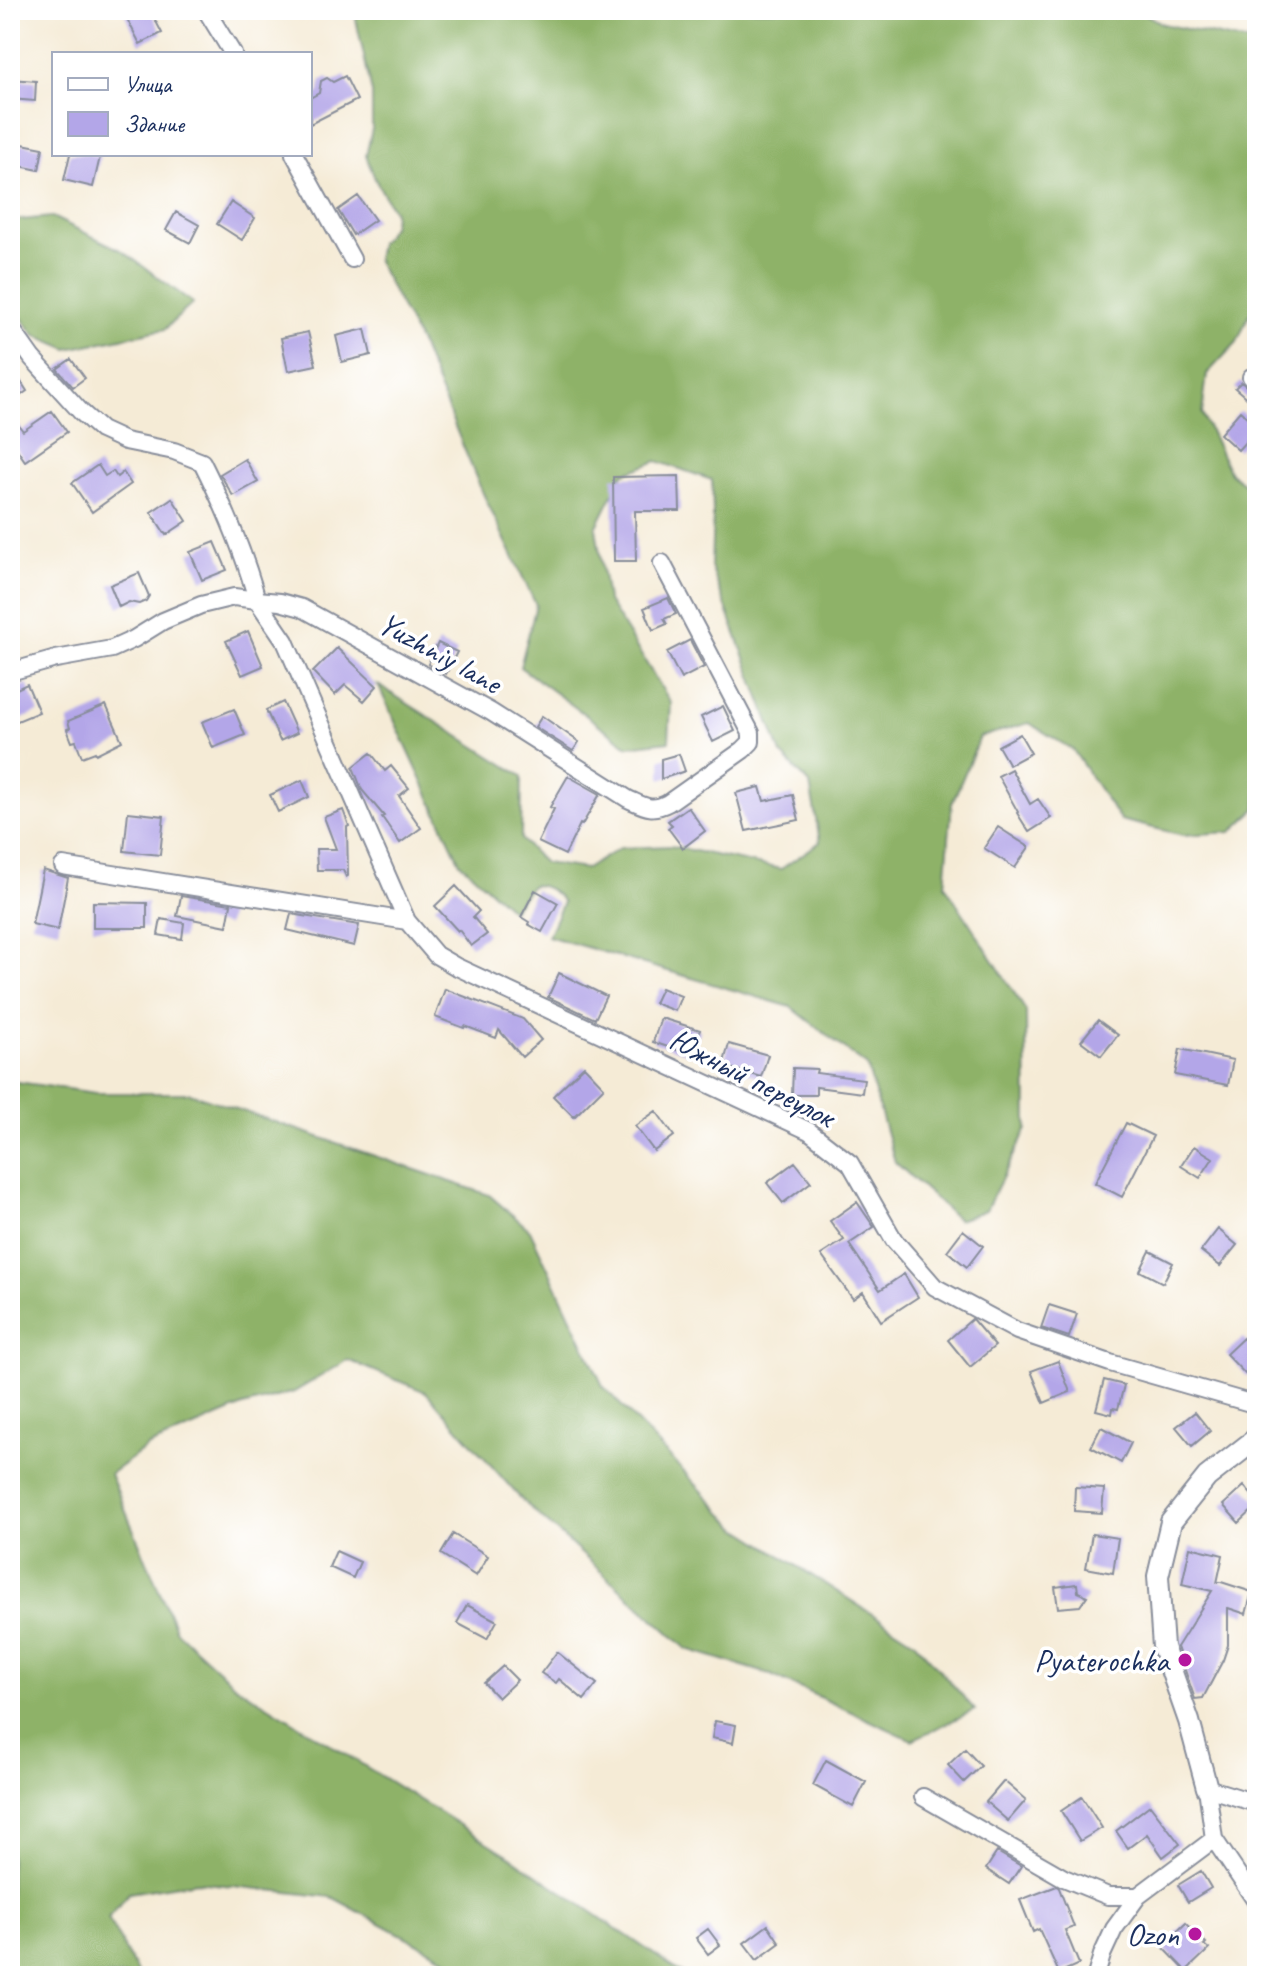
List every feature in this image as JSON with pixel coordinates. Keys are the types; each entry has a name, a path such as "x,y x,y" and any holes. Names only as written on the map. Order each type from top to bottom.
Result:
{"street":[{"path":"206,10 232,52"},
{"path":"295,156 352,259"},
{"path":"10,327 32,358 101,430 125,441 174,451 202,462 243,556 257,600 234,597 201,605 163,621 112,649 56,659 10,672"},
{"name":"Yuzhniy lane","path":"257,600 302,608 491,712 628,799 650,808 659,808 751,742 751,733 662,563"},
{"name":"Южный переулок","path":"257,600 285,641 407,921 436,955 809,1131 850,1163 894,1240 935,1287 1017,1331 1110,1363 1257,1405"},
{"path":"63,866 407,921"},
{"path":"1257,1438 1207,1477 1171,1522 1158,1576 1163,1647 1189,1721 1207,1788 1214,1839 1257,1903"},
{"path":"1207,1788 1257,1801"},
{"path":"923,1797 1064,1878 1108,1896 1138,1896"},
{"path":"1096,1976 1114,1929 1138,1896 1214,1839"}],"green space":[{"path":"354,10 1138,10 1163,24 1257,44 1257,101 1251,112 1257,125 1257,298 1237,342 1207,374 1202,414 1230,473 1257,494 1257,808 1231,832 1183,835 1120,820 1073,750 1029,723 980,737 952,803 945,885 1026,1011 1027,1129 986,1210 958,1220 895,1162 867,1066 791,1007 548,936 563,902 553,892 546,887 532,885 512,910 460,863 378,685 522,776 521,839 544,863 586,869 620,848 671,846 781,869 820,842 810,784 781,754 711,567 712,480 657,461 623,474 596,528 607,600 671,703 669,741 628,746 520,667 536,605 480,487 422,347 376,259 379,244 393,225 394,212 366,156 372,129 372,93"},
{"path":"52,217 121,250 193,303 165,329 68,349 35,335 10,304 10,221"},
{"path":"10,1081 96,1093 190,1093 489,1195 530,1230 603,1386 735,1526 914,1641 975,1710 912,1740 769,1674 687,1649 522,1500 426,1392 348,1360 294,1392 243,1406 149,1446 110,1474 176,1631 236,1686 508,1855 686,1976 478,1976 332,1897 197,1882 129,1893 108,1918 139,1976 10,1976"}],"building":[{"path":"134,10 150,10 162,33 140,44 125,15"},
{"path":"345,76 357,100 312,123 312,97 319,93 321,81 327,78 333,82"},
{"path":"10,79 36,81 35,101 10,99"},
{"path":"12,142 43,148 39,170 10,164"},
{"path":"70,156 100,157 93,187 64,180"},
{"path":"358,196 375,220 353,235 338,210"},
{"path":"231,202 255,218 242,240 217,224"},
{"path":"176,212 199,225 190,243 166,230"},
{"path":"365,329 371,355 342,362 336,336"},
{"path":"308,332 316,365 288,371 281,338"},
{"path":"71,359 85,378 73,387 57,369"},
{"path":"10,365 27,391 10,403"},
{"path":"1241,382 1257,392 1257,407 1235,388"},
{"path":"52,411 67,432 25,461 10,439 10,414 23,431"},
{"path":"1240,411 1257,429 1238,450 1220,434"},
{"path":"245,459 258,482 233,496 220,474"},
{"path":"98,465 105,476 113,471 117,477 123,472 131,484 92,512 72,483"},
{"path":"679,476 680,511 635,511 636,561 614,561 613,477"},
{"path":"172,498 187,521 166,535 151,512"},
{"path":"215,542 227,570 202,580 190,552"},
{"path":"139,573 149,596 139,604 129,602 119,607 110,585"},
{"path":"668,598 676,614 664,619 667,624 653,630 644,608"},
{"path":"248,631 263,666 242,675 226,641"},
{"path":"690,640 704,667 681,679 667,652"},
{"path":"438,643 457,652 446,674 428,664"},
{"path":"337,648 377,686 364,701 345,685 335,695 313,672"},
{"path":"27,684 39,712 15,722 10,711 10,692"},
{"path":"283,702 297,733 280,741 266,710"},
{"path":"106,705 122,741 96,754 82,757 76,741 72,742 67,729 70,728 68,721"},
{"path":"723,706 735,731 713,742 701,717"},
{"path":"234,709 245,735 213,748 202,722"},
{"path":"542,716 579,742 573,751 535,727"},
{"path":"1020,734 1031,753 1009,765 998,746"},
{"path":"371,753 385,771 391,766 409,788 399,796 421,828 400,843 384,816 362,790 353,767"},
{"path":"679,754 685,771 661,779 661,759"},
{"path":"1011,769 1030,804 1038,799 1051,818 1029,832 998,776"},
{"path":"568,776 600,794 580,824 565,855 538,842 554,809 550,807"},
{"path":"302,780 309,797 278,812 270,795"},
{"path":"760,787 764,801 793,795 799,820 746,831 736,793"},
{"path":"688,807 705,831 683,848 668,828 672,825 668,821"},
{"path":"343,810 349,826 346,877 343,870 317,870 316,849 336,849 324,817"},
{"path":"128,812 164,816 160,855 124,851"},
{"path":"998,827 1029,847 1015,868 984,848"},
{"path":"43,870 68,878 58,930 32,924"},
{"path":"456,886 479,911 473,917 487,934 471,946 435,906"},
{"path":"535,890 558,903 542,932 521,917"},
{"path":"181,896 231,904 227,926 177,916"},
{"path":"93,902 147,903 147,928 93,928"},
{"path":"291,914 359,925 354,946 287,930"},
{"path":"161,919 184,923 182,939 158,935"},
{"path":"559,973 606,996 595,1019 548,997"},
{"path":"661,988 681,996 675,1011 654,1003"},
{"path":"445,989 523,1019 541,1040 522,1057 499,1030 496,1038 435,1017"},
{"path":"661,1018 700,1030 692,1055 653,1042"},
{"path":"1098,1020 1118,1035 1101,1056 1081,1041"},
{"path":"729,1044 768,1055 761,1077 723,1066"},
{"path":"1180,1049 1233,1060 1228,1085 1175,1075"},
{"path":"584,1066 604,1087 574,1117 553,1096"},
{"path":"793,1068 817,1069 816,1073 864,1079 862,1093 816,1087 816,1095 792,1095"},
{"path":"656,1111 674,1136 654,1151 635,1126"},
{"path":"1126,1123 1153,1136 1122,1197 1095,1183"},
{"path":"1194,1146 1213,1158 1200,1178 1181,1166"},
{"path":"795,1162 811,1182 783,1203 767,1183"},
{"path":"857,1202 874,1227 849,1244 880,1290 904,1274 918,1297 881,1321 863,1292 853,1299 821,1255 844,1240 830,1221"},
{"path":"1218,1229 1237,1245 1220,1266 1201,1251"},
{"path":"963,1230 983,1246 967,1267 947,1251"},
{"path":"1150,1251 1173,1263 1163,1283 1140,1271"},
{"path":"1049,1305 1077,1314 1069,1337 1041,1328"},
{"path":"972,1319 995,1346 970,1367 948,1340"},
{"path":"1243,1338 1257,1353 1257,1368 1247,1376 1226,1354"},
{"path":"1058,1361 1070,1392 1044,1403 1031,1371"},
{"path":"1104,1380 1124,1385 1118,1409 1113,1408 1112,1414 1096,1410"},
{"path":"1195,1412 1210,1431 1192,1446 1176,1427"},
{"path":"1101,1427 1131,1443 1121,1463 1091,1447"},
{"path":"1244,1486 1257,1501 1257,1506 1239,1523 1223,1505"},
{"path":"1075,1487 1104,1489 1102,1513 1074,1511"},
{"path":"453,1534 488,1556 476,1576 441,1554"},
{"path":"1092,1534 1118,1538 1113,1573 1086,1568"},
{"path":"1190,1547 1223,1555 1217,1583 1252,1592 1246,1614 1228,1608 1228,1645 1223,1660 1203,1698 1195,1699 1177,1647 1212,1591 1182,1584"},
{"path":"336,1551 360,1562 353,1578 329,1567"},
{"path":"1077,1584 1078,1592 1087,1596 1080,1606 1058,1608 1055,1587"},
{"path":"467,1605 497,1621 487,1639 457,1623"},
{"path":"557,1652 597,1684 584,1700 559,1679 556,1683 541,1673"},
{"path":"503,1666 517,1680 498,1698 484,1683"},
{"path":"715,1721 736,1725 733,1743 712,1738"},
{"path":"965,1749 981,1766 964,1782 948,1765"},
{"path":"826,1760 866,1782 853,1807 813,1785"},
{"path":"1004,1781 1026,1800 1008,1821 986,1802"},
{"path":"1082,1797 1102,1828 1080,1841 1061,1811"},
{"path":"1150,1805 1180,1844 1163,1857 1147,1834 1128,1848 1116,1831"},
{"path":"997,1852 1021,1866 1009,1884 986,1869"},
{"path":"1201,1871 1211,1888 1188,1902 1178,1885"},
{"path":"1057,1886 1074,1927 1065,1930 1079,1964 1059,1973 1039,1929 1033,1932 1020,1900"},
{"path":"1186,1923 1209,1949 1186,1971 1162,1946"},
{"path":"768,1925 780,1943 757,1960 744,1943"},
{"path":"708,1929 720,1945 708,1954 696,1938"}],"place":[{"name":"Pyaterochka","path":"1185,1660"},
{"name":"Ozon","path":"1195,1934"}]}
